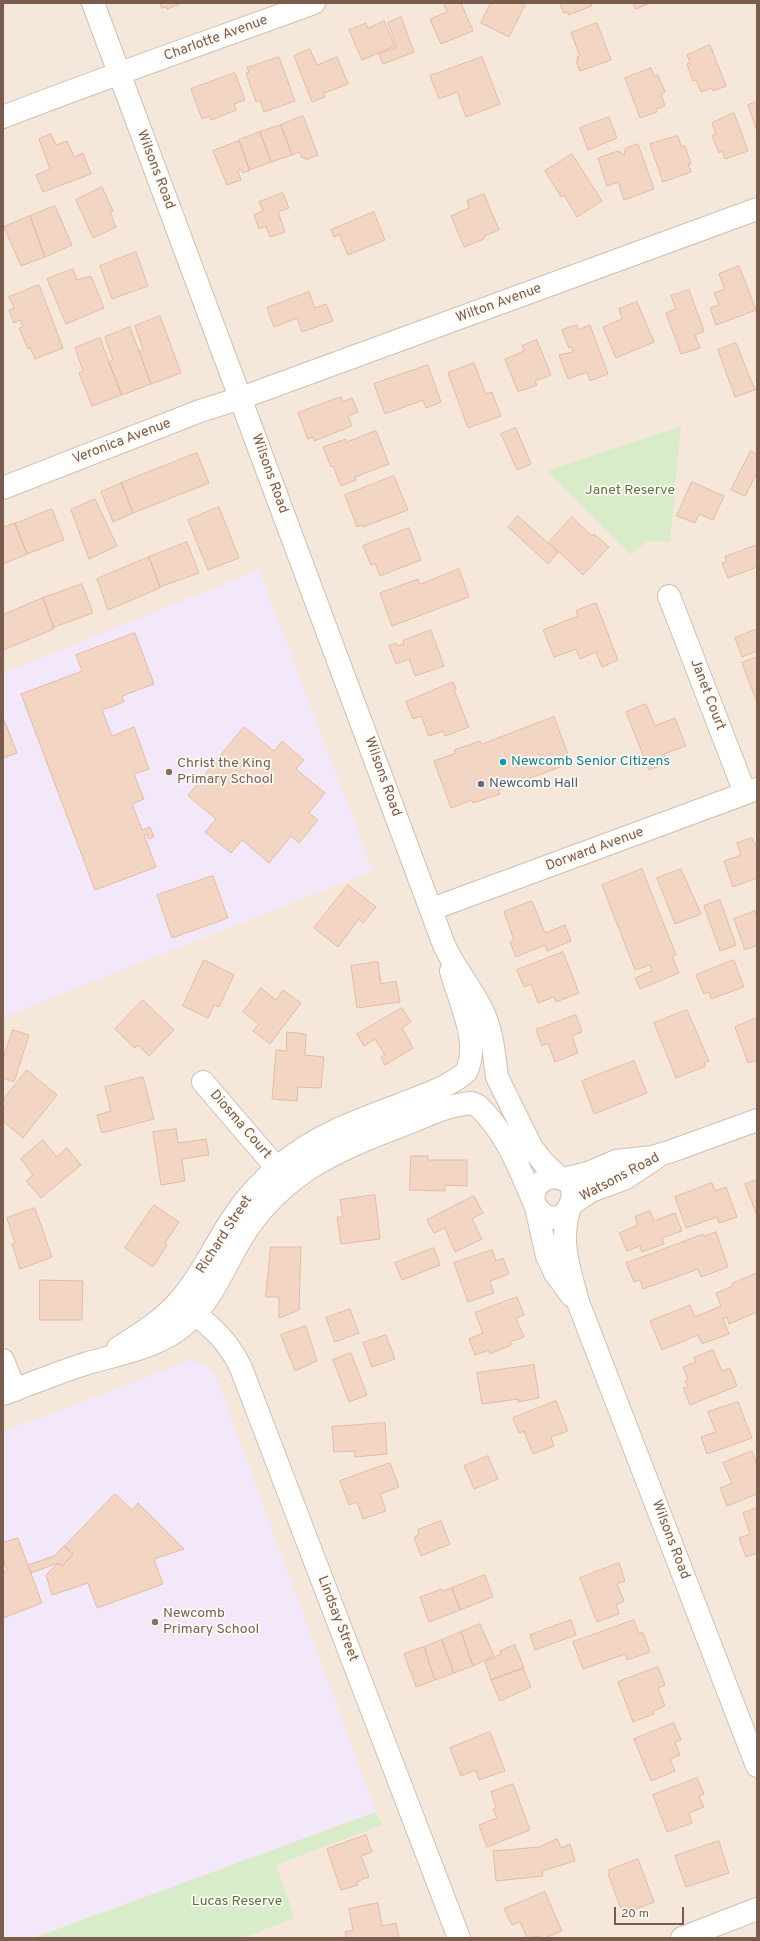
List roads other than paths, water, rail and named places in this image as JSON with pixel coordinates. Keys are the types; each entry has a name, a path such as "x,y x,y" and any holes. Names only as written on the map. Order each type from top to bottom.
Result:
{"street":[{"name":"Wilsons Road","path":"93,3 432,909 470,1035 472,1053 465,1073"},
{"name":"Charlotte Avenue","path":"3,117 79,87 119,75 314,3"},
{"name":"Wilton Avenue","path":"241,398 757,209"},
{"name":"Veronica Avenue","path":"3,488 200,411 241,398"},
{"name":"Janet Court","path":"669,596 751,791"},
{"name":"Dorward Avenue","path":"432,909 751,791"},
{"name":"Wilsons Road","path":"444,945 451,960 484,1014 493,1043 498,1078 532,1148 543,1162 562,1179"},
{"path":"475,1067 485,1067 494,1072 498,1078 499,1089 495,1098 487,1104 474,1104 463,1096 460,1085 465,1073 475,1067"},
{"name":"Richard Street","path":"283,1176 303,1148 332,1132 437,1091 465,1073"},
{"name":"Diosma Court","path":"203,1082 283,1176"},
{"name":"Wilsons Road","path":"474,1104 486,1113 501,1133 535,1205 547,1256 555,1273 582,1313"},
{"name":"Richard Street","path":"9,1392 81,1366 148,1346 178,1330 187,1308 213,1291 244,1202 283,1176 312,1166 345,1148 450,1106 474,1104"},
{"name":"Watsons Road","path":"562,1179 588,1173 616,1161 652,1157 669,1152 757,1120"},
{"name":"Watsons Road","path":"571,1206 588,1192 624,1179 652,1160 669,1152"},
{"path":"548,1178 562,1179 568,1184 572,1191 571,1206 563,1214 555,1217 546,1216 535,1205 534,1193 540,1182 548,1178"},
{"name":"Wilsons Road","path":"571,1206 565,1223 564,1247 582,1313 757,1766"},
{"name":"Lindsay Street","path":"187,1308 225,1340 241,1368 459,1938"},
{"path":"3,1360 9,1392"},
{"path":"682,1938 757,1910"}],"place":[{"name":"Newcomb Senior Citizens","path":"503,762"},
{"name":"Christ the King Primary School","path":"169,772"},
{"name":"Newcomb Hall","path":"481,784"},
{"name":"Newcomb Primary School","path":"155,1622"}],"park label":[{"name":"Janet Reserve","path":"630,491"},
{"name":"Lucas Reserve","path":"237,1902"}]}
